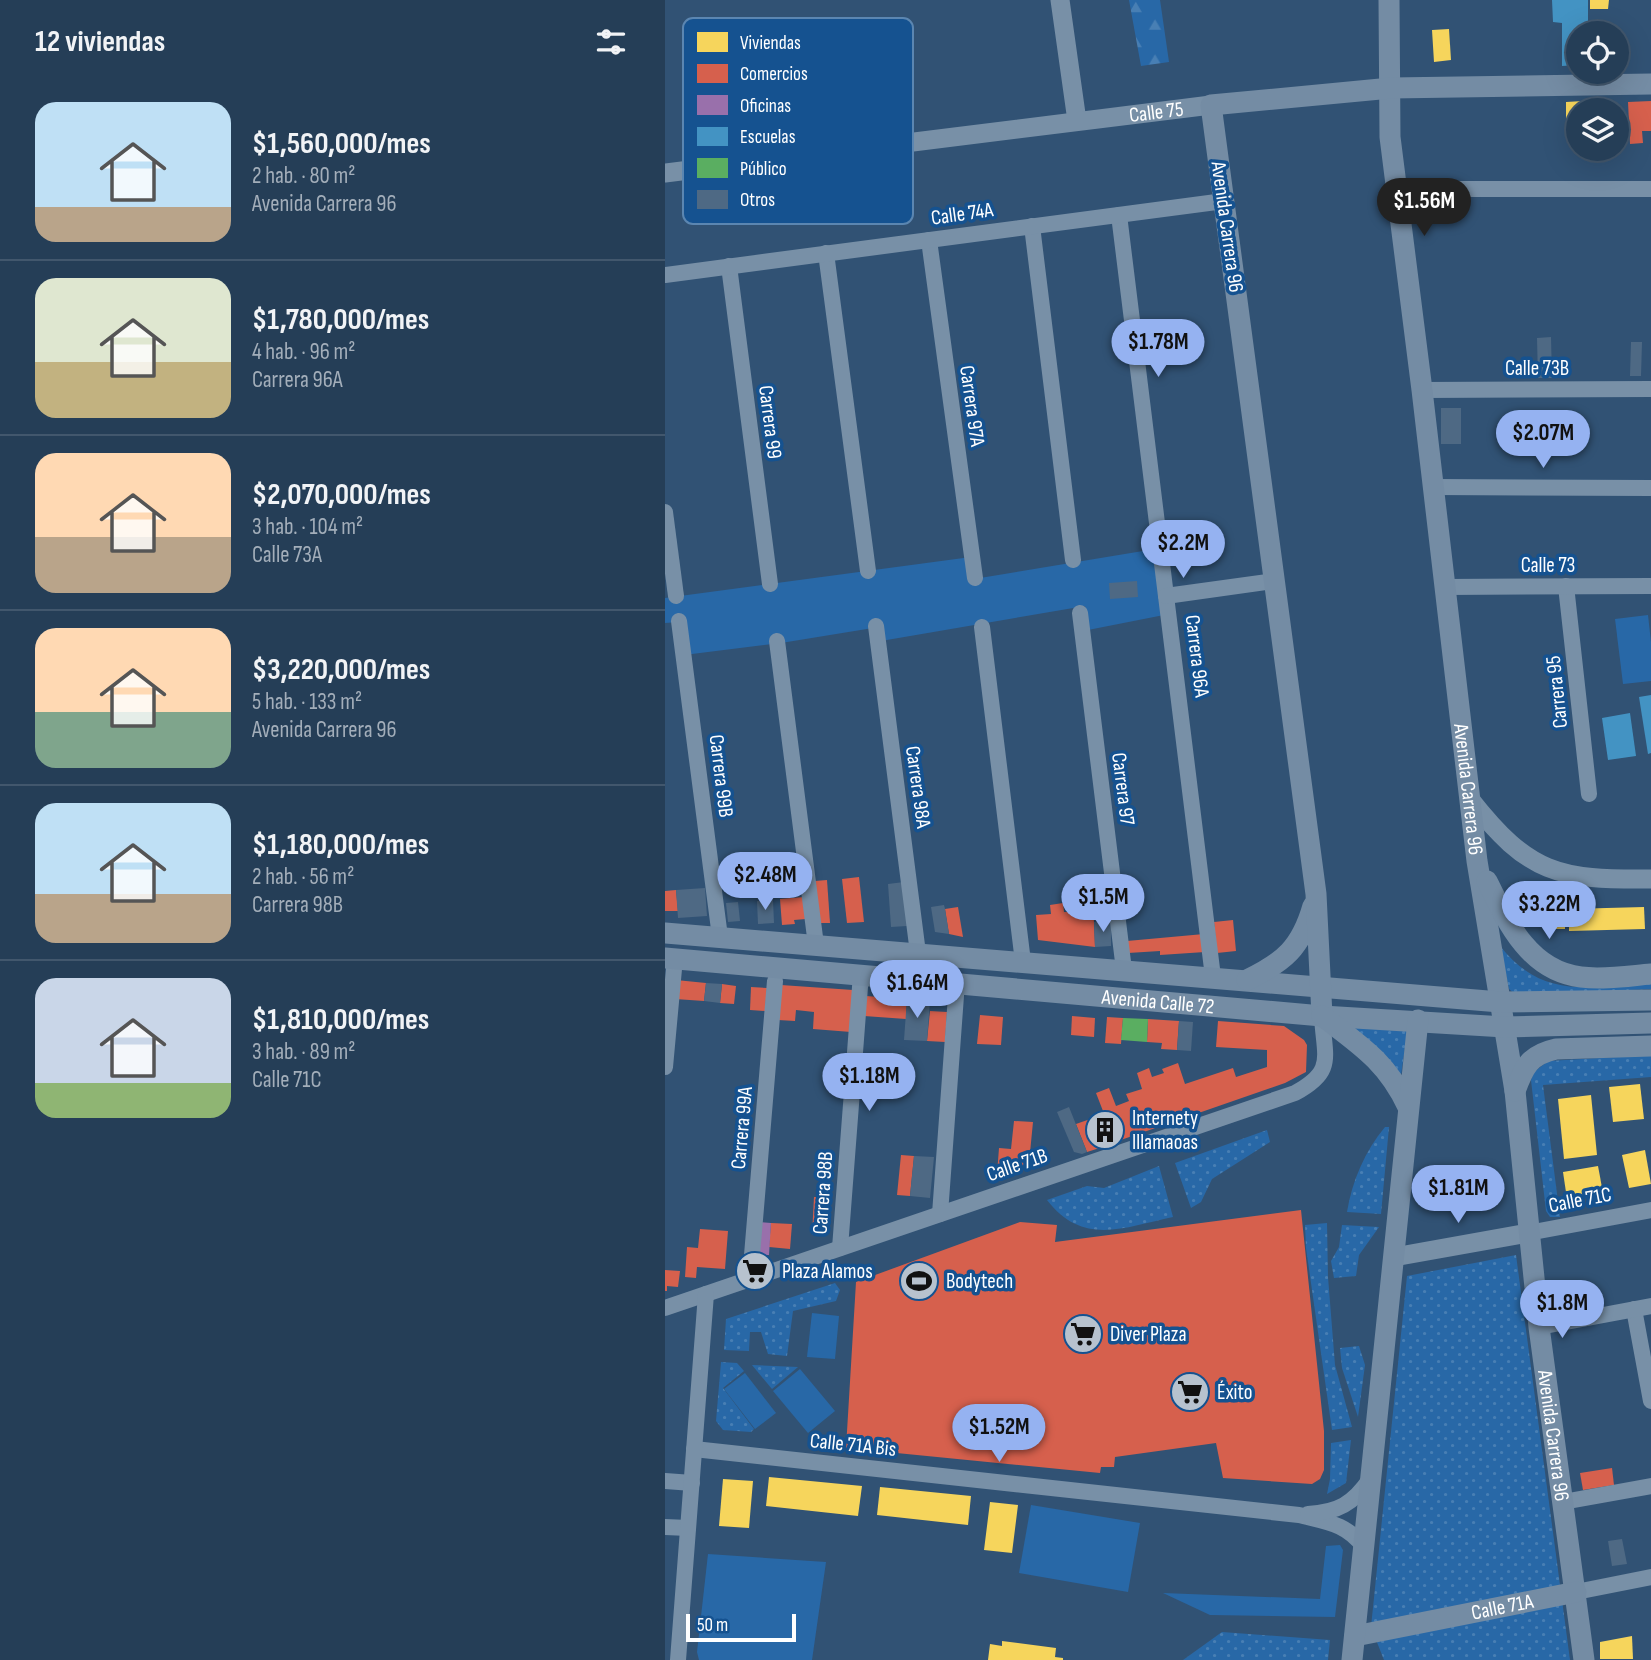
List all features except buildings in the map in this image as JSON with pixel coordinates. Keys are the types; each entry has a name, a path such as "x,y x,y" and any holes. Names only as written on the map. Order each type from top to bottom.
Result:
{"main road":[{"name":"Avenida Carrera 96","path":"1389,0 1389,130 1477,861 1515,1091 1539,1327 1584,1660"},
{"name":"Calle 75","path":"1211,105 1391,88 1651,84"},
{"name":"Avenida Carrera 96","path":"1211,105 1316,894 1322,1016"},
{"path":"1477,861 1517,937 1544,964 1566,975 1584,978 1651,974"},
{"path":"1247,980 1276,965 1293,950 1305,930 1316,894"},
{"name":"Avenida Calle 72","path":"665,933 1500,1002 1651,1000"},
{"name":"Avenida Calle 72","path":"670,958 1322,1016 1504,1027 1651,1023"},
{"path":"1322,1016 1381,1063 1398,1085 1409,1108"},
{"path":"1352,1660 1418,1020"},
{"path":"1515,1091 1527,1064 1546,1051 1651,1046"},
{"name":"Calle 71A","path":"1355,1636 1576,1592"}],"street":[{"path":"1060,0 1077,121"},
{"name":"Calle 75","path":"913,142 1211,105"},
{"name":"Calle 75","path":"665,173 683,171"},
{"path":"1396,188 1651,189"},
{"name":"Calle 74A","path":"665,275 1224,201"},
{"name":"Carrera 96A","path":"1119,215 1213,977"},
{"path":"1032,226 1073,560"},
{"name":"Carrera 97A","path":"929,240 975,578"},
{"path":"826,253 868,571"},
{"name":"Carrera 99","path":"729,266 770,584"},
{"name":"Calle 73B","path":"1422,390 1651,389"},
{"path":"1434,487 1651,488"},
{"path":"665,512 676,596"},
{"path":"1166,596 1274,581"},
{"name":"Carrera 95","path":"1566,586 1589,794"},
{"name":"Calle 73","path":"1445,587 1651,586"},
{"name":"Carrera 97","path":"1080,612 1124,970"},
{"name":"Carrera 99B","path":"679,621 720,937"},
{"name":"Carrera 98A","path":"876,626 918,953"},
{"path":"982,627 1023,962"},
{"path":"777,641 816,945"},
{"path":"1470,799 1491,826 1511,845 1544,868 1600,879 1651,879"},
{"path":"665,1067 670,958"},
{"name":"Carrera 98B","path":"840,1248 861,974"},
{"name":"Carrera 99A","path":"750,1279 775,981"},
{"path":"940,1214 957,982"},
{"name":"Calle 71B","path":"665,1308 1295,1093 1316,1080 1324,1069 1322,1016"},
{"name":"Calle 71C","path":"1394,1257 1528,1233 1616,1211 1651,1210"},
{"path":"678,1660 706,1294"},
{"path":"1539,1327 1651,1306"},
{"path":"1634,1309 1651,1401"},
{"name":"Calle 71A Bis","path":"694,1449 1299,1515 1344,1527 1364,1546"},
{"name":"Calle 71A Bis","path":"1299,1515 1325,1513 1349,1503 1356,1499 1371,1477"},
{"path":"665,1481 692,1483"},
{"path":"1563,1502 1651,1486"},
{"path":"665,1527 688,1528"},
{"name":"Calle 71A","path":"1576,1592 1651,1577"}],"green space":[{"path":"1129,0 1160,0 1169,62 1141,66"},
{"path":"1155,549 1164,615 1088,630 1085,606 881,641 879,627 684,655 679,622 665,623 665,598 971,557 974,579"},
{"path":"1648,615 1651,681 1623,684 1615,619"},
{"path":"1500,946 1517,964 1551,983 1588,987 1651,983 1651,989 1516,995 1509,989"},
{"path":"1340,1024 1408,1027 1401,1075"},
{"path":"1651,1055 1651,1077 1543,1085 1560,1217 1550,1217 1546,1211 1531,1080 1534,1072 1548,1061"},
{"path":"1385,1127 1389,1127 1381,1214 1347,1212 1360,1167"},
{"path":"1267,1130 1270,1142 1212,1179 1201,1202 1191,1208 1175,1163"},
{"path":"1159,1166 1173,1217 1122,1228 1090,1229 1061,1215 1047,1200 1087,1186 1104,1188"},
{"path":"1327,1223 1335,1365 1352,1427 1332,1430 1305,1225"},
{"path":"1342,1225 1379,1227 1359,1255 1356,1276 1334,1278 1331,1261 1339,1247"},
{"path":"1516,1255 1570,1660 1384,1660 1371,1627 1407,1276"},
{"path":"835,1283 840,1290 836,1301 793,1311 787,1356 768,1354 761,1332 750,1332 749,1351 724,1350 726,1319"},
{"path":"812,1313 839,1316 835,1359 807,1357"},
{"path":"1359,1346 1365,1365 1358,1417 1342,1368 1340,1348"},
{"path":"721,1362 737,1363 744,1371 723,1388 754,1429 751,1432 723,1430 716,1421"},
{"path":"752,1365 798,1367 772,1389"},
{"path":"800,1369 835,1411 808,1433 773,1391"},
{"path":"745,1373 776,1413 755,1429 724,1389"},
{"path":"1351,1440 1346,1483 1327,1494 1331,1443"},
{"path":"1031,1505 1140,1523 1128,1592 1019,1573"},
{"path":"1340,1545 1343,1550 1335,1617 1210,1615 1163,1593 1320,1599 1326,1546"},
{"path":"708,1554 826,1562 812,1660 699,1660 697,1652"},
{"path":"1222,1632 1330,1640 1328,1660 1183,1660"}],"place":[{"name":"Internety Illamaoas","path":"1105,1130"},
{"name":"Plaza Alamos","path":"755,1271"},
{"name":"Bodytech","path":"919,1281"},
{"name":"Diver Plaza","path":"1083,1334"},
{"name":"Éxito","path":"1190,1392"}]}
